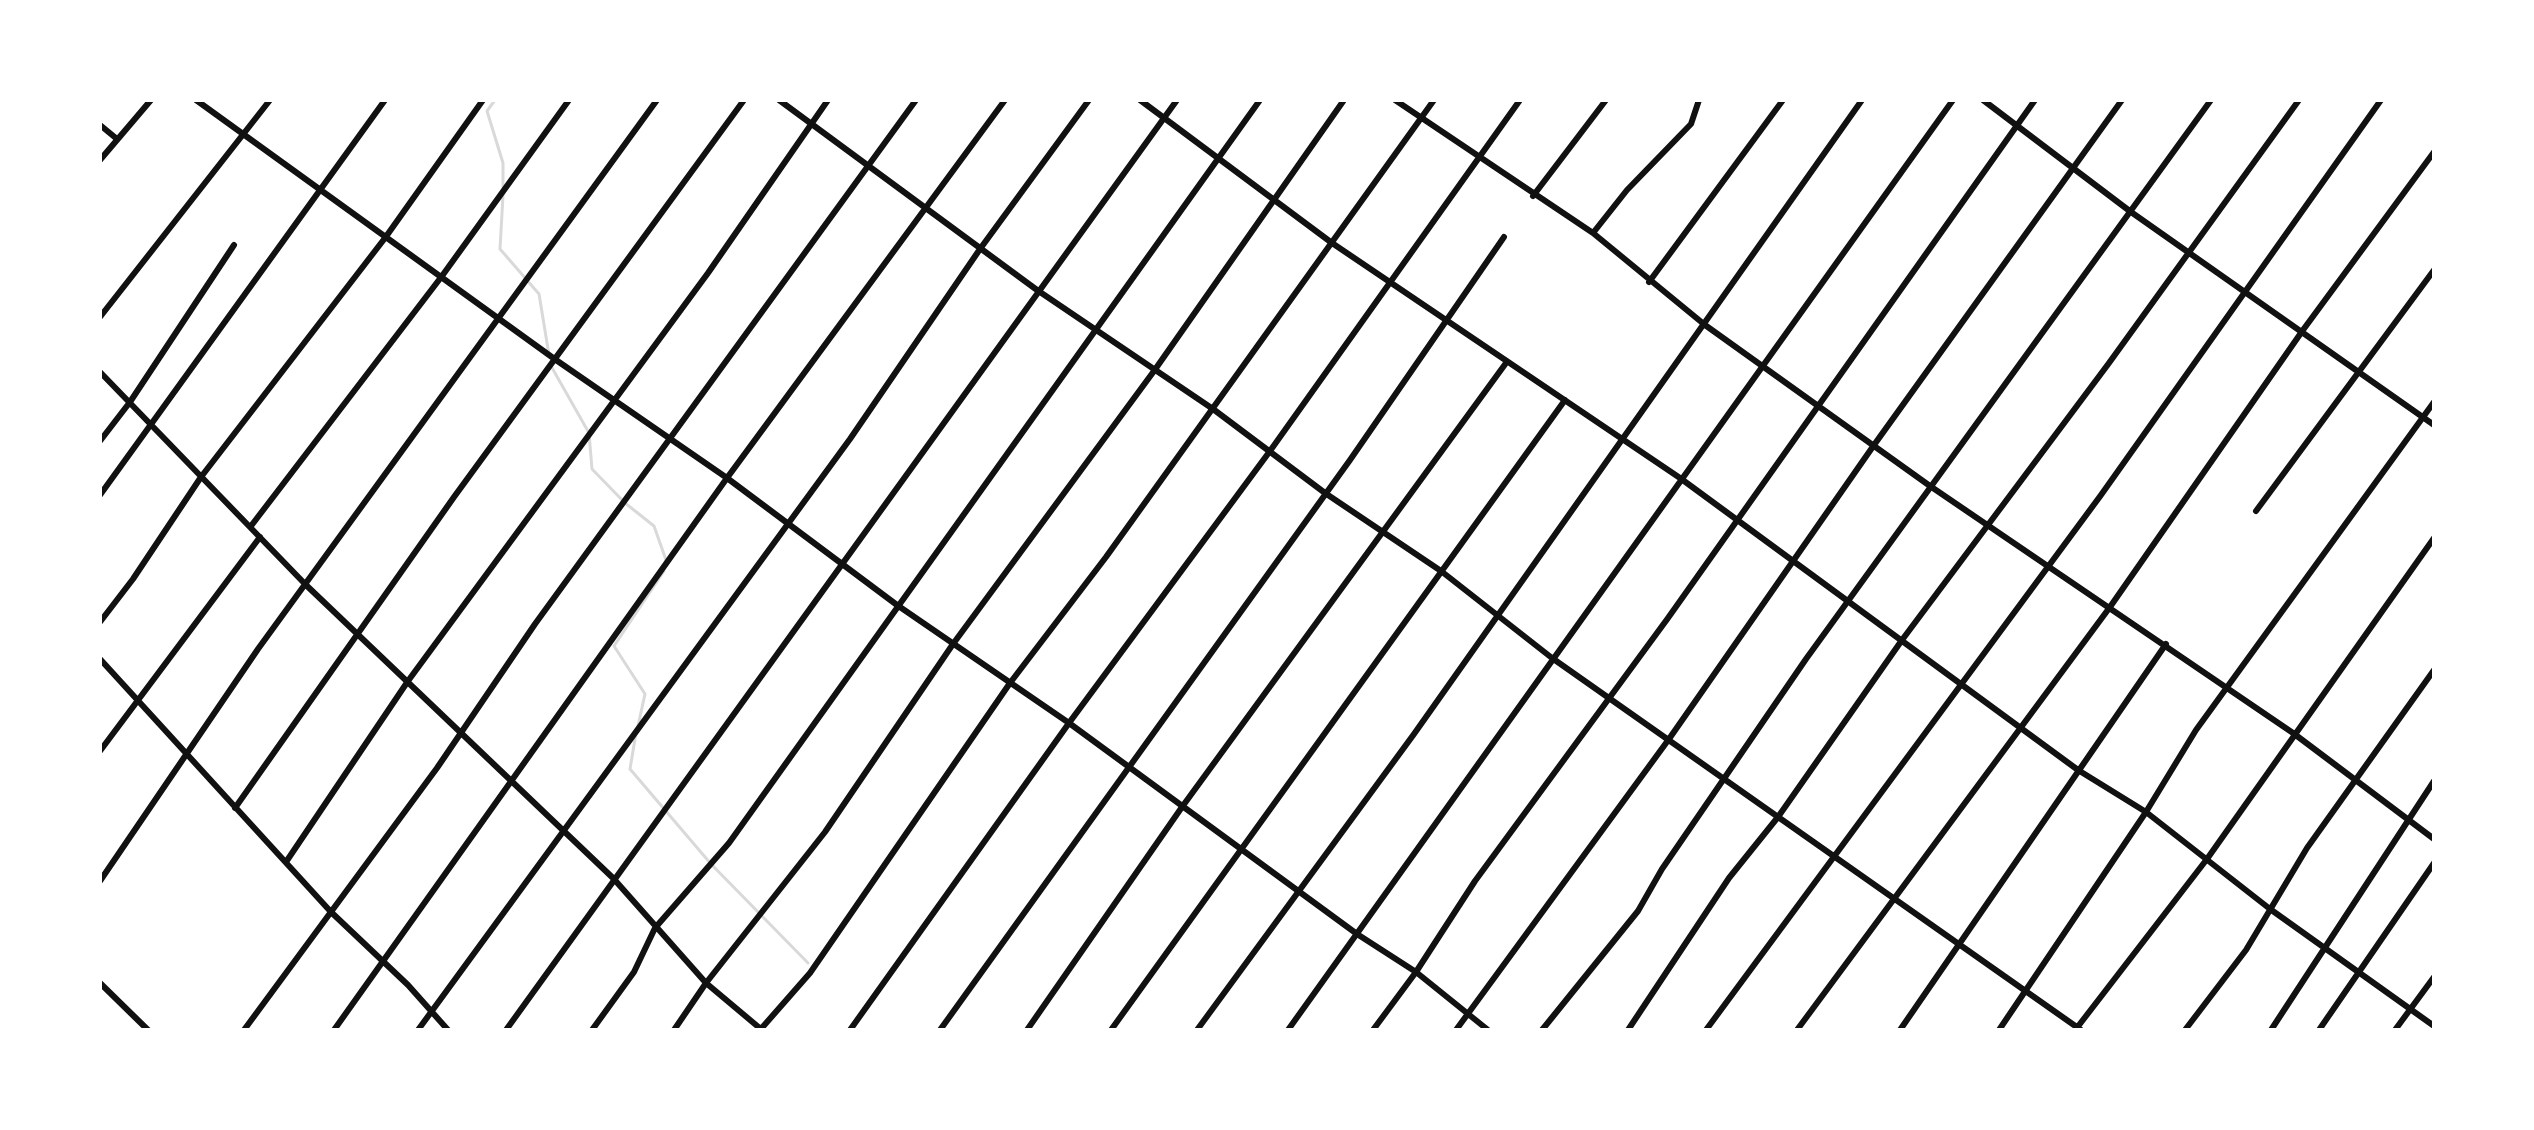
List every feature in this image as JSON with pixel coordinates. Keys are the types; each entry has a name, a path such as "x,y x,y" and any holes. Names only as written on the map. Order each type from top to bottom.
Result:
{"street":[{"path":"100,160 151,100"},
{"path":"196,100 556,360 727,478 897,605 1069,723 1357,934 1416,972 1488,1030"},
{"path":"100,317 270,100"},
{"path":"100,495 385,100"},
{"path":"100,622 201,477 385,238 483,100"},
{"path":"251,526 442,276 569,100"},
{"path":"100,881 306,585 657,100"},
{"path":"235,808 357,632 744,100"},
{"path":"779,100 1037,290 1213,409 1325,493 1441,571 1552,658 1961,943 2078,1029 2207,859 2293,733 2434,538"},
{"path":"286,862 408,681 614,401 828,100"},
{"path":"244,1030 461,734 535,624 916,100"},
{"path":"334,1030 727,478 1005,100"},
{"path":"418,1030 565,832 1089,100"},
{"path":"1140,100 1221,157 1332,243 1680,478 1736,523 2078,770 2146,812 2270,909 2434,1026"},
{"path":"506,1030 1177,100"},
{"path":"592,1030 634,972 655,928 729,843 1260,100"},
{"path":"674,1030 706,983 825,832 953,644 1154,371 1344,100"},
{"path":"1395,100 1533,196 1593,233 1705,325 1930,486 2293,733 2434,839"},
{"path":"100,372 306,585 613,878 706,983 761,1029 810,973 1010,683 1213,409 1434,100"},
{"path":"850,1030 1520,100"},
{"path":"1533,196 1606,100"},
{"path":"1593,233 1627,190 1691,124 1699,100"},
{"path":"1649,282 1783,100"},
{"path":"1197,1030 1296,890 1414,734 1862,100"},
{"path":"1288,1030 1953,100"},
{"path":"1983,100 2131,212 2434,425"},
{"path":"1373,1030 1416,972 1475,881 1736,523 2035,100"},
{"path":"1456,1030 1669,739 1874,445 2122,100"},
{"path":"1542,1030 1638,911 1724,779 1847,602 2211,100"},
{"path":"1628,1030 1729,878 1778,817 1902,640 2109,363 2299,100"},
{"path":"1706,1030 1959,683 1985,654 2247,292 2381,100"},
{"path":"100,125 117,139"},
{"path":"1797,1030 2110,607 2303,330 2434,152"},
{"path":"940,1030 1325,493 1504,237"},
{"path":"100,441 130,402 234,245"},
{"path":"2256,511 2434,270"},
{"path":"1027,1030 1182,807 1506,363"},
{"path":"1111,1030 1565,400"},
{"path":"1999,1030 2226,689 2434,402"},
{"path":"100,751 260,537"},
{"path":"1900,1030 2166,644"},
{"path":"100,659 331,912 383,961 448,1030"},
{"path":"2185,1030 2246,950 2307,848 2434,670"},
{"path":"2271,1030 2328,948 2408,817 2434,781"},
{"path":"2319,1030 2434,863"},
{"path":"2395,1030 2434,977"},
{"path":"101,987 148,1030"}],"waterway":[{"path":"495,100 487,111 503,163 503,187"},
{"path":"503,195 500,249 539,294 549,355"},
{"path":"551,366 589,433 592,469 625,503 654,526 666,560"},
{"path":"638,726 645,694 614,646 664,571"},
{"path":"636,733 630,769 711,864 808,963"}]}
